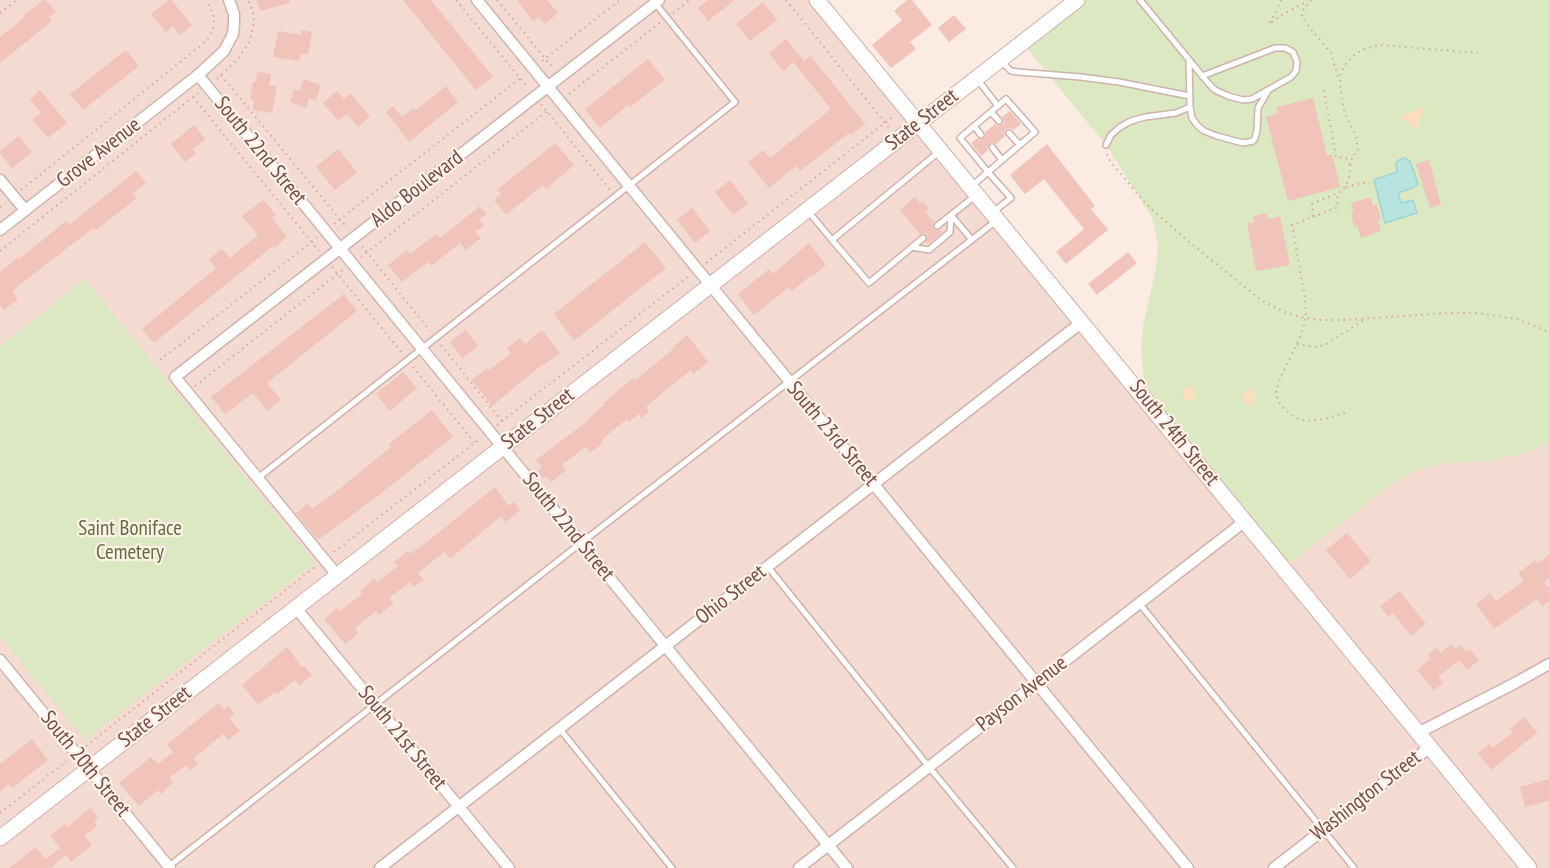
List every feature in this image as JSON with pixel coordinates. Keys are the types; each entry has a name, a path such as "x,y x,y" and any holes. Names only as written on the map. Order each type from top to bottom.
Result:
{"street":[{"name":"Grove Avenue","path":"0,230 198,75 224,51 233,34 234,24 234,14 229,0"},
{"name":"South 23rd Street","path":"477,0 1188,868"},
{"name":"South 24th Street","path":"817,0 1529,868"},
{"name":"State Street","path":"0,838 1077,0"},
{"name":"Aldo Boulevard","path":"187,392 175,377 657,1"},
{"name":"South 22nd Street","path":"198,75 847,868"},
{"path":"0,180 25,210"},
{"name":"Ohio Street","path":"380,868 1082,322"},
{"path":"187,392 337,576"},
{"name":"Payson Avenue","path":"799,868 1245,520"},
{"name":"South 21st Street","path":"296,608 509,868"},
{"name":"South 20th Street","path":"0,660 169,868"},
{"path":"1418,733 1549,663"},
{"name":"Washington Street","path":"1274,868 1430,747"}],"lane":[{"path":"1140,0 1202,76 1215,90 1235,98 1252,99 1269,90 1291,77 1296,71 1297,62 1293,52 1285,48 1267,50 1202,76"},
{"path":"258,478 735,102 667,18 657,1"},
{"path":"1000,60 1011,71 1110,81 1190,96"},
{"path":"1189,60 1192,118 1204,130 1231,140 1250,143 1255,138 1258,108 1269,90"},
{"path":"977,78 998,106"},
{"path":"169,868 581,543 972,240 1011,198 988,172 960,138 1006,99 1035,132 988,172 951,215 937,226"},
{"path":"1106,145 1111,135 1131,121 1176,113 1190,107"},
{"path":"991,112 999,121"},
{"path":"974,126 981,135"},
{"path":"1009,133 1020,145"},
{"path":"992,147 1002,160"},
{"path":"832,240 940,151"},
{"path":"807,210 869,284 923,238"},
{"path":"951,215 972,240"},
{"path":"912,247 929,250 950,232 951,215"},
{"path":"767,566 1013,868"},
{"path":"1139,603 1354,868"},
{"path":"560,728 672,868"}],"path":[{"path":"0,13 17,0"},
{"path":"0,207 189,56 208,38 213,30 214,21 213,13 206,0"},
{"path":"456,0 615,196"},
{"path":"497,0 560,77"},
{"path":"160,360 620,0"},
{"path":"187,392 690,0"},
{"path":"786,0 885,123"},
{"path":"1281,0 1269,24 1288,11 1311,0"},
{"path":"1311,0 1304,8 1302,16 1331,53 1346,114 1358,142 1358,150 1352,159 1344,189"},
{"path":"1340,83 1345,65 1353,56 1371,46 1478,53"},
{"path":"220,75 367,252"},
{"path":"1324,90 1336,157 1346,158 1351,168"},
{"path":"193,97 338,274"},
{"path":"0,813 904,108"},
{"path":"1106,145 1110,161 1146,204 1261,300 1282,311 1318,320 1476,313 1517,320 1549,332"},
{"path":"1313,217 1312,204 1356,183 1370,183"},
{"path":"1337,194 1338,207 1292,225 1305,298 1306,318 1301,335 1276,391 1278,401 1296,418 1309,421 1345,412"},
{"path":"1297,344 1315,347 1325,345 1366,318"}],"shaded area":[{"path":"0,0 817,0 1284,568 1391,484 1417,470 1446,463 1487,461 1523,454 1549,444 1549,868 0,868"}],"green space":[{"path":"1077,0 1549,0 1549,444 1523,454 1487,461 1446,463 1417,470 1391,484 1284,568 1157,413 1144,379 1141,353 1143,326 1156,268 1158,243 1152,217 1106,145 1022,42"},
{"name":"Saint Boniface Cemetery","path":"85,279 315,563 85,740 0,636 0,347"}],"sand":[{"path":"1422,107 1424,110 1418,128 1413,128 1401,118 1403,114 1414,112"},
{"path":"1189,387 1194,389 1196,394 1194,399 1189,401 1184,399 1182,394 1184,389"},
{"path":"1248,388 1252,390 1256,398 1251,406 1246,405 1244,401 1244,392"}],"water":[{"path":"1405,158 1410,161 1418,184 1398,193 1401,203 1413,200 1417,213 1385,223 1374,180 1397,172 1396,163"}],"building":[{"path":"43,0 46,0 56,12 49,17 52,21 0,63 0,37"},
{"path":"172,0 192,26 180,35 173,26 166,32 151,14"},
{"path":"257,0 289,0 290,3 260,11"},
{"path":"403,0 431,0 493,77 476,90"},
{"path":"517,0 547,0 558,13 545,24 539,17 533,21"},
{"path":"708,0 735,0 708,21 698,8"},
{"path":"907,0 912,0 932,25 910,42 916,49 891,68 872,45 902,20 894,11"},
{"path":"763,2 777,20 750,41 736,24"},
{"path":"954,15 966,29 949,42 938,28"},
{"path":"301,30 312,32 308,55 300,54 299,61 273,57 278,31 301,35"},
{"path":"786,39 804,61 811,56 865,124 851,135 849,133 800,171 796,166 769,188 748,162 763,150 770,158 831,109 793,62 783,71 769,53"},
{"path":"126,50 139,66 83,110 70,94"},
{"path":"648,59 665,80 630,107 628,105 600,128 585,109"},
{"path":"257,72 271,74 269,85 277,86 272,113 253,110 254,100 250,99"},
{"path":"304,79 321,85 316,100 309,98 306,108 290,102 294,89 300,91"},
{"path":"446,86 458,102 409,142 386,112 393,106 402,117 414,108 416,110"},
{"path":"40,90 67,123 48,138 32,120 41,113 30,99"},
{"path":"337,91 344,99 351,93 370,117 358,127 347,114 338,121 323,103"},
{"path":"1313,98 1327,156 1332,154 1340,187 1288,201 1266,117 1278,113 1277,107"},
{"path":"1010,111 1021,124 1013,130 1006,129 1005,136 996,144 992,142 989,144 988,150 981,156 971,143 977,138 981,140 984,138 985,132 995,124 1002,125 1004,122 1002,117"},
{"path":"194,125 205,139 192,149 196,153 185,162 171,144"},
{"path":"19,136 32,152 12,168 0,151"},
{"path":"555,143 574,165 546,189 543,185 506,215 494,200 501,194 497,190"},
{"path":"1047,144 1095,206 1091,209 1108,230 1066,264 1056,252 1084,229 1044,179 1025,194 1010,175"},
{"path":"338,149 357,172 335,190 316,167"},
{"path":"1429,160 1441,204 1430,208 1416,164"},
{"path":"136,171 146,183 133,193 137,198 96,230 93,228 12,291 18,299 4,310 0,305 0,272 66,221 69,225"},
{"path":"730,180 748,203 733,215 715,192"},
{"path":"915,197 920,203 923,201 929,209 925,212 934,222 933,229 942,232 928,244 927,235 920,234 900,210"},
{"path":"1371,197 1373,206 1377,205 1381,219 1378,220 1381,231 1361,238 1357,225 1354,226 1351,213 1354,212 1351,203"},
{"path":"263,200 276,215 272,218 287,237 154,343 142,329 216,268 209,259 222,249 230,258 258,235 242,216"},
{"path":"480,206 487,214 479,220 484,225 475,232 481,238 466,250 460,243 431,266 428,262 402,282 388,265 407,250 410,254 436,234 440,238"},
{"path":"692,208 710,231 695,243 677,220"},
{"path":"1267,213 1268,219 1280,216 1290,265 1256,271 1247,223 1254,222 1253,216"},
{"path":"645,242 666,268 574,341 554,314"},
{"path":"809,243 826,265 792,291 789,287 754,315 738,294 769,269 773,274"},
{"path":"1128,252 1137,263 1097,295 1088,284"},
{"path":"344,294 357,311 267,383 281,400 267,411 253,393 225,414 211,397"},
{"path":"466,330 478,346 462,358 450,342"},
{"path":"542,330 560,353 492,406 472,380 511,353 507,348 520,338 525,344"},
{"path":"687,335 708,362 693,374 691,370 667,389 646,407 649,412 641,418 639,414 629,422 627,419 601,440 603,443 590,453 585,447 562,465 566,470 551,482 546,476 543,479 537,471 542,467 536,460 590,419 604,405 603,403 633,378 635,381"},
{"path":"403,372 417,388 390,411 376,394"},
{"path":"432,410 453,437 318,540 296,513 307,504 312,509 333,494 391,447 389,444"},
{"path":"495,487 509,506 514,502 520,510 506,522 501,516 450,559 444,552 418,573 424,579 414,587 410,582 389,598 394,603 379,615 376,611 355,628 358,633 345,644 324,619 337,608 340,611 362,594 360,591 374,579 377,582 398,566 394,562 408,551 410,554 427,542"},
{"path":"1347,533 1371,561 1350,579 1326,550"},
{"path":"1549,555 1549,578 1544,582 1549,589 1549,601 1542,606 1537,599 1494,629 1476,604 1490,593 1496,601 1524,581 1518,573 1536,560 1538,563"},
{"path":"1400,591 1426,624 1411,636 1393,613 1388,617 1380,606"},
{"path":"1451,644 1455,649 1460,645 1466,652 1470,649 1479,660 1467,670 1459,660 1438,677 1443,683 1434,690 1417,670 1430,659 1428,655 1437,648 1441,653"},
{"path":"287,647 302,667 304,666 312,675 299,686 295,680 258,705 242,685"},
{"path":"219,703 224,710 229,706 235,714 229,718 240,731 228,740 223,734 194,758 198,764 190,770 186,765 169,778 173,783 161,794 158,790 139,806 119,783 151,757 158,764 173,752 167,744"},
{"path":"1524,717 1537,733 1491,770 1478,753 1489,744 1493,748 1513,732 1510,729"},
{"path":"32,739 48,760 12,788 9,784 0,792 0,764"},
{"path":"1549,779 1549,801 1525,807 1520,787"},
{"path":"90,808 98,817 94,821 97,826 84,836 92,845 71,862 66,855 52,868 9,868 36,847 45,859 60,848 50,836 65,824 67,827"}]}
